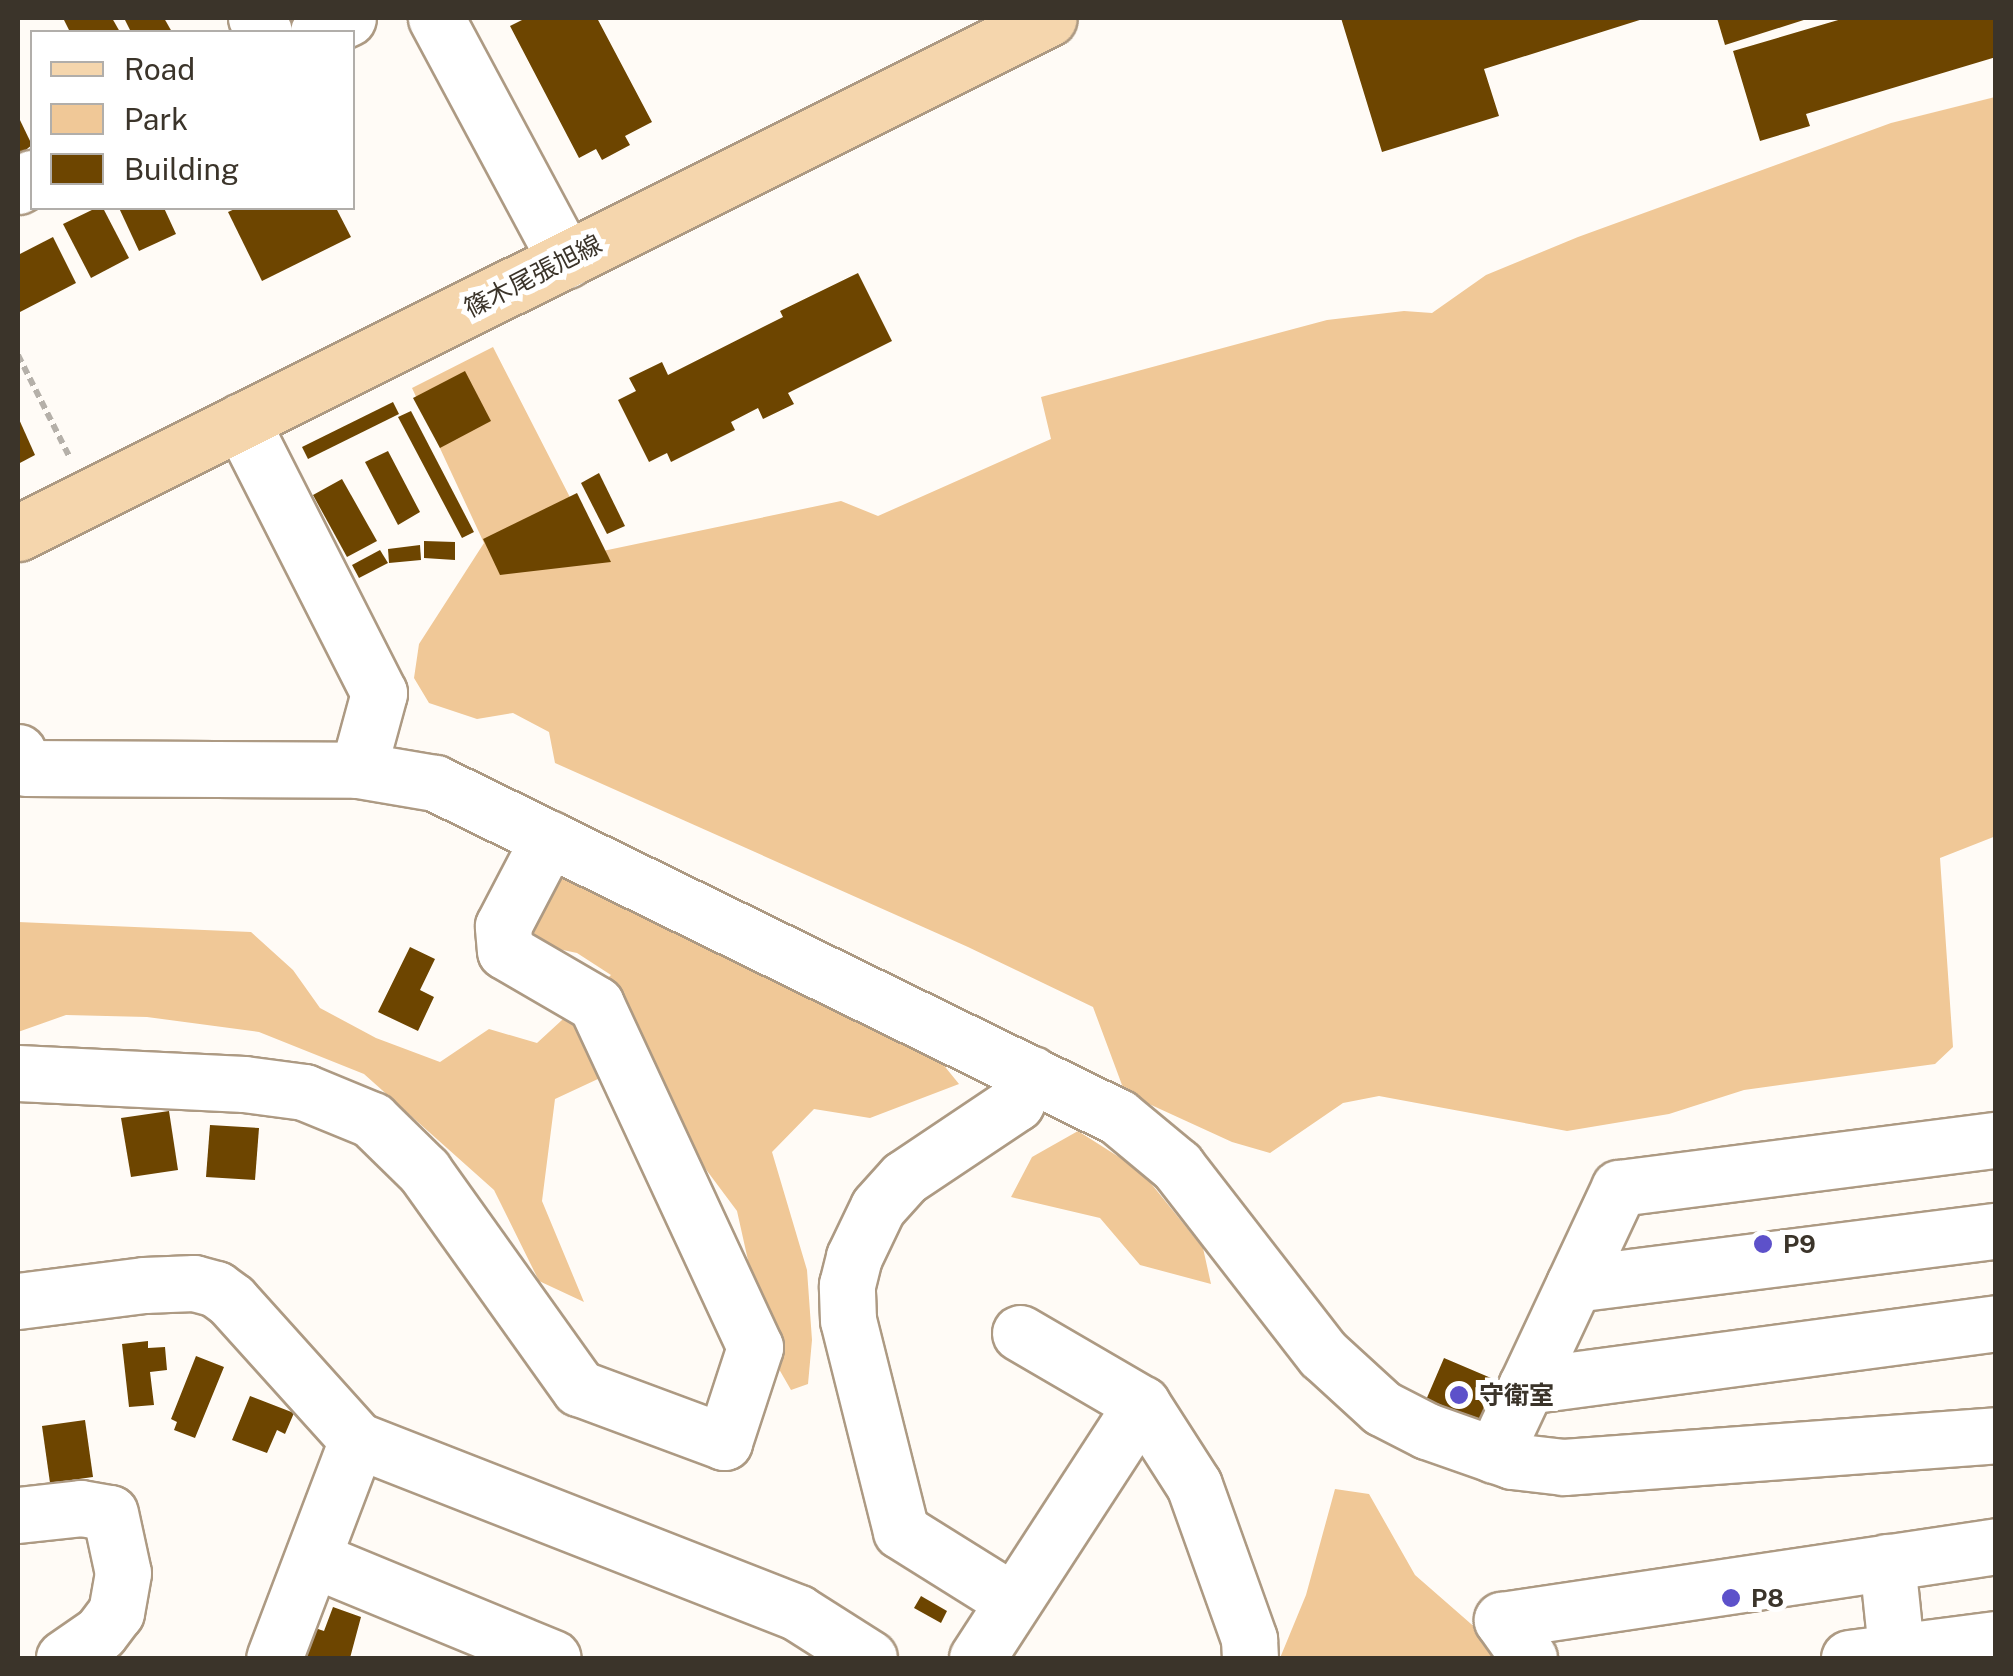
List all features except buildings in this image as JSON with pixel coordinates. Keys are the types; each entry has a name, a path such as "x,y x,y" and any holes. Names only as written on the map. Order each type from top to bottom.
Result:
{"main road":[{"name":"篠木尾張旭線","path":"18,534 1048,18"}],"street":[{"path":"322,30 348,18"},
{"path":"436,18 566,260"},
{"path":"241,422 378,693 358,770"},
{"path":"18,752 26,768 358,770 436,783 1118,1117 1177,1166 1323,1354 1382,1408 1427,1431 1494,1455 1564,1466 1608,1466 1996,1436"},
{"path":"18,1072 244,1084 304,1092 372,1120 424,1172 578,1388 724,1442 756,1347 596,1004 505,951 504,926 549,838"},
{"path":"1013,1601 901,1530 848,1320 847,1285 854,1257 878,1207 904,1178 1016,1103 1030,1074"},
{"path":"1494,1455 1619,1188 1996,1140"},
{"path":"1574,1284 1996,1231"},
{"path":"18,1301 144,1286 194,1284 216,1289 231,1300 357,1440 798,1613 869,1658"},
{"path":"1526,1386 1996,1323"},
{"path":"1020,1332 1142,1404 1194,1484 1250,1639 1250,1658"},
{"path":"978,1658 1142,1404"},
{"path":"274,1658 315,1560 357,1440"},
{"path":"18,1514 81,1508 110,1513 124,1573 116,1612 100,1633 64,1658"},
{"path":"1528,1658 1502,1620 1996,1546"},
{"path":"315,1560 553,1658"},
{"path":"1886,1562 1881,1656 1996,1639"}],"path":[{"path":"18,355 90,496"}],"green space":[{"path":"1995,97 1996,836 1940,858 1953,1047 1935,1064 1744,1090 1669,1114 1567,1131 1379,1096 1343,1103 1270,1153 1232,1142 1125,1093 1093,1007 968,947 555,763 549,732 513,713 477,719 429,703 414,678 419,644 484,543 412,388 493,347 598,552 841,501 878,516 1051,439 1041,397 1327,320 1404,311 1432,313 1486,275 1578,237 1891,123"},
{"path":"564,873 929,1047 959,1084 870,1118 814,1109 772,1152 807,1270 812,1340 808,1384 791,1390 768,1350 737,1211 628,1065 555,1099 542,1201 584,1302 539,1281 494,1190 364,1074 259,1032 147,1017 66,1015 18,1032 18,922 251,932 293,970 320,1008 376,1038 440,1062 489,1029 537,1043 611,975 577,953 535,944 528,920"},
{"path":"1078,1131 1141,1171 1203,1248 1211,1284 1140,1265 1100,1218 1011,1197 1032,1157"},
{"path":"1335,1489 1369,1494 1415,1575 1486,1637 1492,1658 1280,1658 1306,1595"}],"place":[{"name":"P9","path":"1763,1244"},
{"name":"守衛室","path":"1459,1395"},
{"name":"P8","path":"1731,1598"}]}
